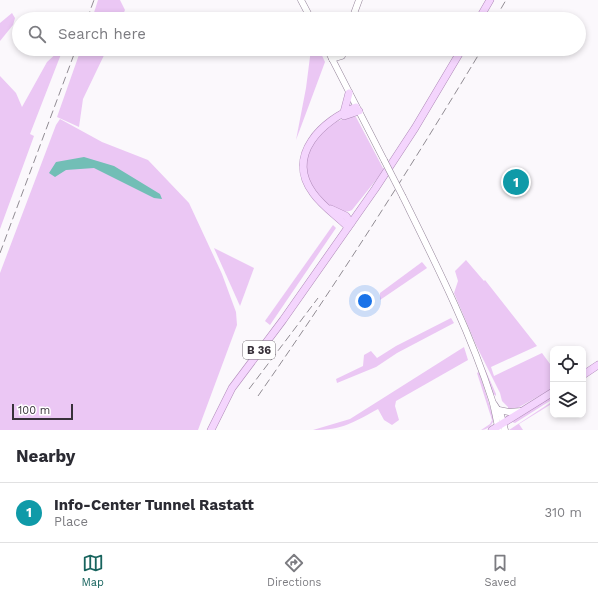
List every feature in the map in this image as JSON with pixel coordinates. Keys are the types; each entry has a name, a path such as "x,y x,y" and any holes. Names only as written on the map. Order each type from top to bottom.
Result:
{"main road":[{"path":"484,12 490,0"},
{"name":"B 36","path":"211,430 232,388 283,320 360,209 415,128 458,56"},
{"path":"344,112 349,93"},
{"path":"349,225 312,193 307,183 304,163 305,154 312,138 319,129 344,112 357,109"},
{"path":"336,118 357,109"},
{"path":"327,207 342,213 360,209"},
{"path":"342,213 349,225"},
{"path":"586,373 598,365"},
{"path":"499,428 522,411 550,394"}],"street":[{"path":"301,0 307,12"},
{"path":"355,12 359,0"},
{"path":"330,56 403,197 442,277 492,401 499,428"},
{"path":"492,401 499,410 499,428"},
{"path":"499,410 509,412 522,411"}],"shaded area":[{"path":"98,0 120,0 125,10 124,12 94,12"},
{"path":"12,13 12,26 0,41 0,23"},
{"path":"53,56 60,56 30,134 34,136 0,229 0,76 16,93 22,107 47,62"},
{"path":"79,56 104,56 83,99 79,127 57,117"},
{"path":"310,56 322,56 325,62 296,140 306,88"},
{"path":"356,117 384,170 352,210 345,212 332,208 320,198 308,179 306,163 310,148 325,128 344,119"},
{"path":"60,119 102,142 148,160 189,203 222,274 236,312 237,325 198,430 0,430 0,273 56,125"},
{"path":"84,157 114,166 160,194 162,199 154,198 94,168 66,170 55,177 49,173 56,162"},
{"path":"333,225 336,228 270,325 265,321"},
{"path":"214,248 254,268 240,306"},
{"path":"466,260 484,281 485,280 537,346 491,367 494,376 542,353 550,364 550,390 514,410 508,410 508,407 502,401 500,393 476,345 454,293 458,281 455,271"},
{"path":"422,262 427,268 380,300 380,293"},
{"path":"451,318 454,323 397,353 376,367 337,383 336,379 363,366 364,355 371,351 377,358 396,346"},
{"path":"464,347 468,360 396,401 395,406 399,420 392,425 384,420 378,409 347,425 332,429 313,430 350,419"},
{"path":"485,369 496,396 492,393 483,370"},
{"path":"479,372 494,419 489,427 481,430 490,424 492,420 477,373"},
{"path":"550,398 550,401 515,423 512,422"},
{"path":"550,403 550,405 519,424 523,430 509,430"}],"railway":[{"path":"90,12 94,0"},
{"path":"499,12 506,0"},
{"path":"0,253 73,56"},
{"path":"258,396 373,224 478,56"},
{"path":"249,389 318,298"}],"place":[{"name":"Info-Center Tunnel Rastatt","path":"516,182"}]}
